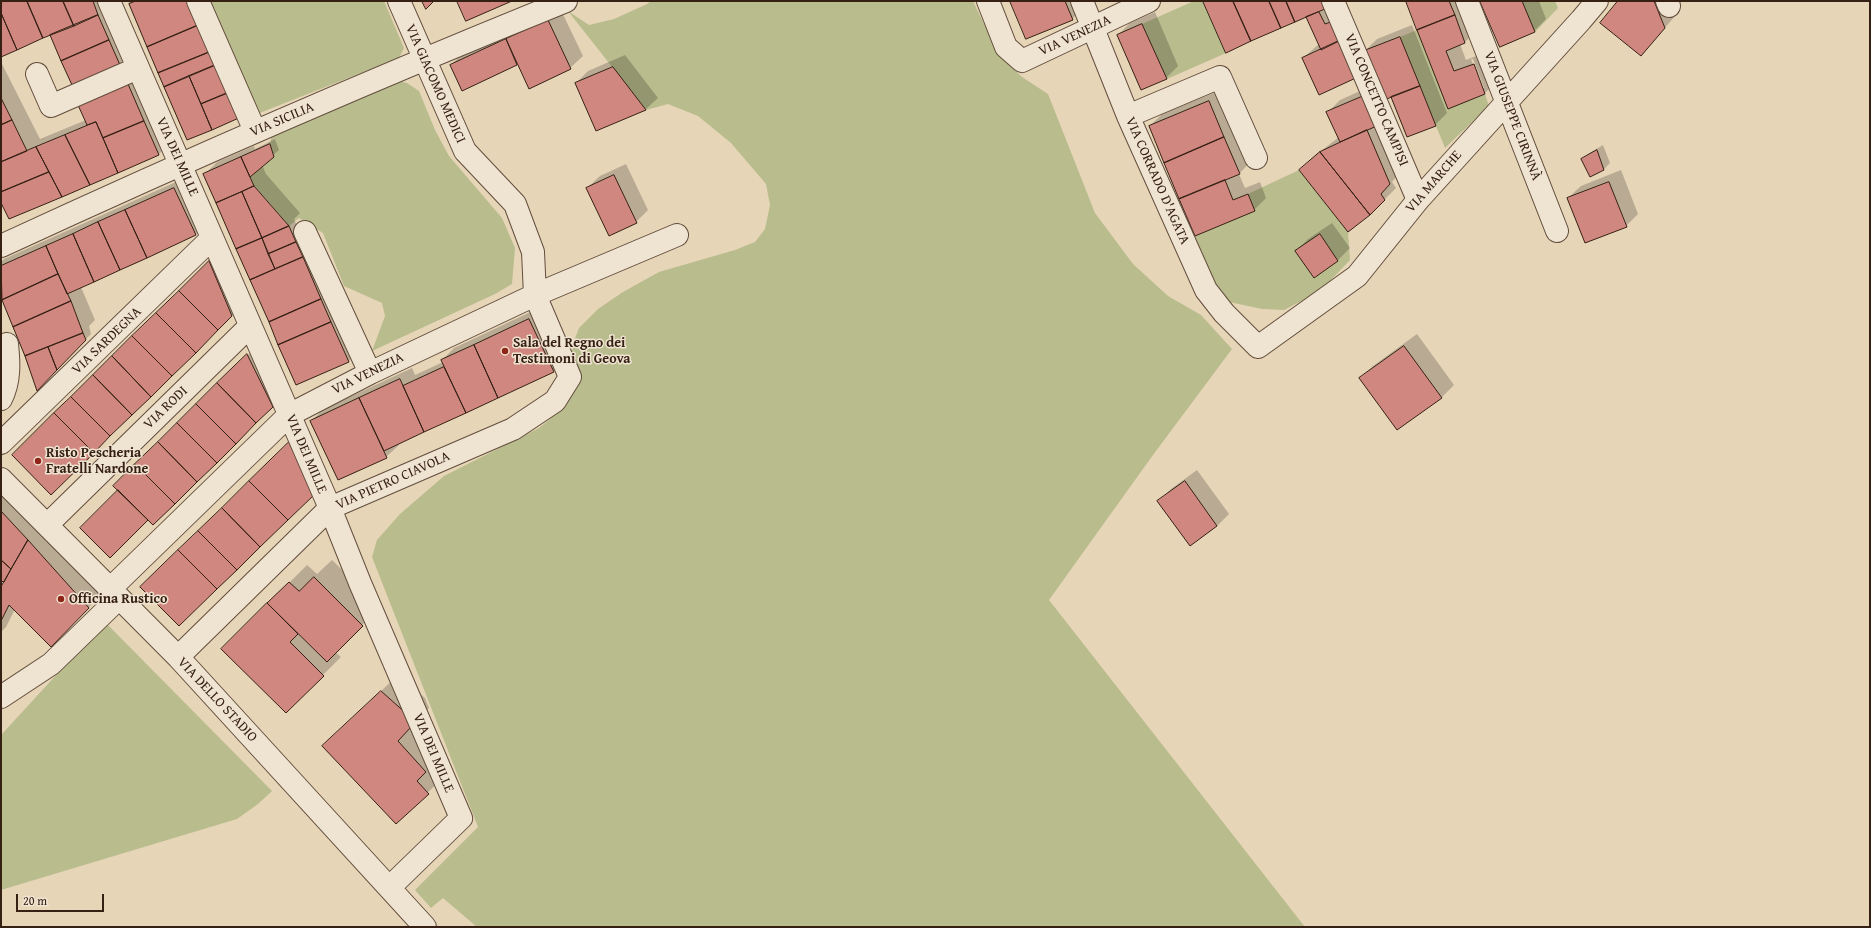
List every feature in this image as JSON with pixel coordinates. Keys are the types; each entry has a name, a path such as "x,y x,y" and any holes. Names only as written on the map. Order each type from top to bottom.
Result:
{"street":[{"name":"VIA DEI MILLE","path":"109,1 330,508 360,583 461,818 390,887"},
{"path":"198,1 255,131"},
{"name":"VIA GIACOMO MEDICI","path":"399,1 465,151 515,204 533,252 535,295 570,378"},
{"name":"VIA SICILIA","path":"1,246 180,163 424,58 566,1"},
{"name":"VIA VENEZIA","path":"988,1 1006,47 1022,61 1149,1"},
{"name":"VIA CORRADO D'AGATA","path":"1082,1 1128,116 1206,290 1224,313 1258,346"},
{"name":"VIA CONCETTO CAMPISI","path":"1333,1 1418,200"},
{"name":"VIA GIUSEPPE CIRINNÀ","path":"1467,1 1557,231"},
{"name":"VIA MARCHE","path":"1258,346 1357,276 1418,200 1581,20 1596,1"},
{"path":"37,74 51,106 138,68"},
{"path":"1128,116 1220,77 1256,158"},
{"path":"305,232 370,372"},
{"name":"VIA VENEZIA","path":"1,697 51,664 115,594 289,414 370,372 535,295 677,235"},
{"name":"VIA SARDEGNA","path":"1,443 212,238"},
{"name":"VIA RODI","path":"47,525 250,326"},
{"path":"1,400 5,391 9,370 7,344"},
{"name":"VIA PIETRO CIAVOLA","path":"178,657 330,508 512,429 555,401 570,378"},
{"name":"VIA DELLO STADIO","path":"1,479 178,657 425,927"}],"green space":[{"path":"211,1 384,1 404,48 399,58 257,114 208,7"},
{"path":"651,1 973,1 999,55 1022,77 1048,94 1095,213 1133,264 1168,296 1201,315 1232,349 1153,455 1049,600 1305,927 477,927 443,898 431,908 415,890 478,827 372,557 377,540 400,514 444,476 539,428 561,410 574,341 579,328 598,309 623,292 659,272 735,250 755,242 765,229 770,205 766,184 731,143 698,116 668,104 646,110 568,11 589,25 614,19"},
{"path":"1194,1 1203,1 1226,53 1167,79 1142,24"},
{"path":"1522,1 1555,1 1558,8 1535,32"},
{"path":"1417,30 1448,109 1485,94 1489,106 1445,148 1400,37"},
{"path":"395,80 407,83 419,91 435,130 449,156 502,218 515,248 512,284 495,294 372,351 385,316 382,303 344,286 323,233 299,218 289,226 254,186 250,177 274,157 270,144 272,133"},
{"path":"1299,170 1348,232 1350,260 1328,283 1309,297 1284,310 1262,309 1229,302 1214,288 1195,236 1254,211 1248,194"},
{"path":"105,622 272,791 258,804 237,819 1,890 1,735"}],"building":[{"path":"1,1 27,1 43,38 17,50 1,13"},
{"path":"27,1 63,1 74,26 43,38"},
{"path":"63,1 93,1 98,15 74,26"},
{"path":"136,1 191,1 201,24 147,47 129,4"},
{"path":"422,1 434,1 426,9"},
{"path":"457,1 512,1 466,21"},
{"path":"1010,1 1065,1 1073,20 1026,39"},
{"path":"1203,1 1233,1 1251,41 1226,53"},
{"path":"1233,1 1269,1 1281,28 1251,41"},
{"path":"1269,1 1286,1 1295,22 1281,28"},
{"path":"1286,1 1324,1 1327,8 1295,22"},
{"path":"1406,1 1449,1 1455,15 1417,30"},
{"path":"1480,1 1522,1 1535,32 1500,47"},
{"path":"1618,1 1654,1 1665,28 1641,56 1600,23"},
{"path":"1319,12 1325,24 1333,21 1341,40 1321,50 1306,17"},
{"path":"1,13 17,50 1,57"},
{"path":"98,15 109,40 61,61 50,35"},
{"path":"1455,15 1465,43 1446,51 1454,71 1474,64 1485,94 1448,109 1417,30"},
{"path":"548,20 571,69 529,89 506,39"},
{"path":"201,24 212,51 158,73 147,47"},
{"path":"1142,24 1167,79 1141,90 1117,35"},
{"path":"1400,37 1420,86 1384,100 1364,51"},
{"path":"506,39 517,65 462,91 450,65"},
{"path":"109,40 120,65 72,85 61,61"},
{"path":"1341,40 1358,77 1319,95 1302,58"},
{"path":"212,51 218,64 164,87 158,73"},
{"path":"218,64 230,92 201,104 189,76"},
{"path":"613,67 646,110 596,131 575,83"},
{"path":"189,76 212,130 187,140 164,87"},
{"path":"128,84 144,121 103,138 96,122 87,125 78,105"},
{"path":"1420,86 1436,126 1407,137 1391,97"},
{"path":"230,92 241,117 212,130 201,104"},
{"path":"1366,95 1379,125 1340,142 1326,112"},
{"path":"1,98 12,120 1,125"},
{"path":"1209,101 1224,137 1164,163 1149,126"},
{"path":"12,120 27,151 1,162 1,125"},
{"path":"144,121 159,155 118,173 103,138"},
{"path":"96,122 118,173 90,185 65,135"},
{"path":"1367,130 1390,184 1381,194 1385,200 1370,215 1320,152"},
{"path":"65,135 90,185 62,197 36,147"},
{"path":"1224,137 1240,174 1179,199 1164,163"},
{"path":"270,144 274,157 250,177 241,157"},
{"path":"36,147 49,172 1,192 1,162"},
{"path":"1597,150 1604,170 1590,177 1581,159"},
{"path":"1320,152 1370,215 1348,232 1299,170"},
{"path":"241,157 254,186 216,203 203,174"},
{"path":"49,172 62,197 9,219 1,203 1,192"},
{"path":"614,175 637,223 609,236 586,188"},
{"path":"1225,180 1233,200 1248,194 1255,211 1195,236 1179,199"},
{"path":"1609,182 1627,227 1585,243 1567,198"},
{"path":"254,186 289,226 262,238 242,192"},
{"path":"174,188 196,235 147,258 125,210"},
{"path":"242,192 262,238 236,249 216,203"},
{"path":"125,210 147,258 120,270 98,222"},
{"path":"98,222 120,270 94,282 73,234"},
{"path":"289,226 296,242 268,254 262,238"},
{"path":"73,234 94,282 67,294 46,246"},
{"path":"1320,234 1338,261 1314,278 1295,251"},
{"path":"262,238 275,269 250,280 236,249"},
{"path":"296,242 303,257 275,269 268,254"},
{"path":"46,246 58,274 2,300 1,266"},
{"path":"303,257 321,299 269,322 250,280"},
{"path":"209,261 232,316 218,330 179,291"},
{"path":"58,274 71,301 13,327 2,300"},
{"path":"179,291 218,330 196,353 156,313"},
{"path":"321,299 331,322 278,345 269,322"},
{"path":"71,301 83,333 25,356 13,327"},
{"path":"156,313 196,353 172,376 132,336"},
{"path":"529,319 554,372 498,398 474,345"},
{"path":"331,322 349,362 296,385 278,345"},
{"path":"83,333 86,340 57,370 48,347"},
{"path":"132,336 172,376 151,397 112,356"},
{"path":"474,345 498,398 466,413 441,360"},
{"path":"1404,346 1442,398 1397,430 1359,378"},
{"path":"48,347 57,370 37,391 25,356"},
{"path":"247,354 273,407 256,423 217,383"},
{"path":"112,356 151,397 132,415 93,375"},
{"path":"444,367 466,413 424,432 403,386"},
{"path":"93,375 132,415 110,436 71,397"},
{"path":"400,379 424,432 384,451 359,398"},
{"path":"217,383 256,423 236,444 196,404"},
{"path":"71,397 110,436 94,453 54,413"},
{"path":"359,398 387,458 338,480 310,421"},
{"path":"196,404 236,444 217,463 177,423"},
{"path":"54,413 94,453 51,495 12,455"},
{"path":"177,423 217,463 197,482 158,442"},
{"path":"158,442 197,482 175,504 135,464"},
{"path":"289,442 314,495 288,520 249,481"},
{"path":"135,464 175,504 153,525 113,486"},
{"path":"249,481 288,520 260,547 222,508"},
{"path":"1185,481 1217,526 1190,546 1157,501"},
{"path":"118,490 148,520 110,558 80,528"},
{"path":"222,508 260,547 237,570 198,531"},
{"path":"1,511 28,540 11,569 1,560"},
{"path":"198,531 237,570 217,589 178,550"},
{"path":"28,540 89,608 51,647 9,605 1,621 1,587"},
{"path":"178,550 217,589 179,626 140,587"},
{"path":"1,560 11,569 4,582 1,581"},
{"path":"314,577 363,626 327,662 267,603 289,582 299,591"},
{"path":"267,603 298,634 290,642 324,676 286,713 221,649"},
{"path":"381,691 408,715 412,726 398,741 426,772 417,781 429,794 396,824 322,746"}],"place":[{"name":"Sala del Regno dei Testimoni di Geova","path":"505,351"},
{"name":"Risto Pescheria Fratelli Nardone","path":"38,461"},
{"name":"Officina Rustico","path":"61,599"}]}
